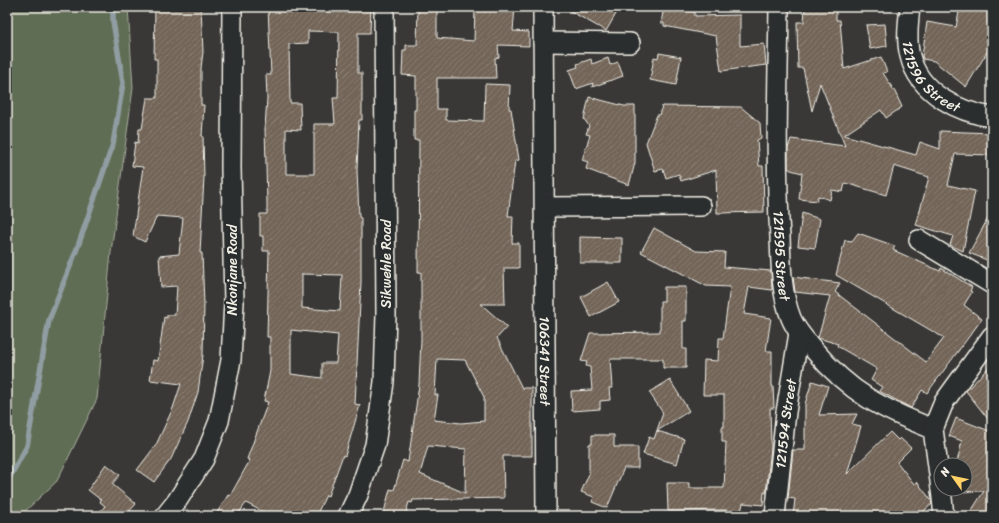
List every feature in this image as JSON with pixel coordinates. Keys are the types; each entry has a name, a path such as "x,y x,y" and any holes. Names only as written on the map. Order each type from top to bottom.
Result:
{"street":[{"name":"Nkonjane Road","path":"165,516 177,501 204,459 219,421 231,360 234,302 231,168 232,7"},
{"name":"Sikwehle Road","path":"348,516 375,445 384,382 386,314 384,7"},
{"name":"106341 Street","path":"543,7 546,516"},
{"name":"121595 Street","path":"779,7 777,126 780,241 786,305 799,332 828,367 849,387 893,414 933,429"},
{"name":"121596 Street","path":"910,7 908,42 910,56 915,70 923,81 943,99 958,108 974,114 992,117"},
{"path":"543,42 630,43"},
{"path":"545,207 701,206"},
{"path":"919,240 992,284"},
{"name":"121594 Street","path":"775,516 786,412 799,332"},
{"path":"937,457 933,429 944,402 964,372 992,336"},
{"path":"942,497 944,516"}],"green space":[{"path":"7,7 128,7 133,88 111,252 97,399 57,481 20,516 7,516"}],"building":[{"path":"159,7 201,7 203,52 201,68 201,105 204,105 202,136 204,177 200,253 202,253 204,304 203,355 198,392 188,422 171,459 154,482 137,470 156,445 173,408 181,384 150,380 153,360 158,361 164,317 167,318 167,315 175,315 177,286 161,287 159,256 179,254 183,218 157,216 145,242 133,236 143,167 132,166 135,142 138,143 139,129 142,129 147,98 157,98 157,59 154,59 155,9 159,9"},
{"path":"371,7 370,33 358,33 358,73 362,73 362,120 359,120 357,170 359,217 361,218 361,282 355,404 360,405 345,456 343,455 328,496 326,495 316,516 271,516 246,503 237,516 215,516 228,495 230,496 250,460 247,459 268,402 264,401 270,371 270,337 267,337 269,251 263,251 263,236 260,236 260,214 267,214 265,128 267,98 266,75 271,75 268,8","holes":["308,31 339,32 338,98 333,98 335,124 314,124 314,174 286,174 286,129 301,130 300,103 290,103 289,44 308,43","302,274 342,275 340,311 302,308","291,330 338,335 336,363 322,363 322,378 291,374"]},
{"path":"418,7 437,7 437,38 474,41 475,7 515,7 513,31 529,32 529,46 498,45 499,57 495,58 496,78 437,78 437,109 446,109 446,120 484,121 485,84 510,85 509,109 511,109 519,160 515,161 508,216 513,216 512,243 519,243 519,268 504,268 505,304 481,304 507,327 497,338 522,388 532,388 532,456 503,456 504,498 413,500 412,503 409,502 405,516 401,516 384,512 390,489 394,490 403,460 408,462 419,385 421,272 418,272 419,140 414,140 416,76 402,75 403,50 406,50 406,45 417,45","holes":["437,359 465,360 484,397 484,421 461,423 434,420 438,395 435,395","428,446 466,449 465,493 420,474"]},
{"path":"563,7 620,7 606,31"},
{"path":"664,7 684,7 683,10 695,12 695,16 740,15 740,46 764,44 766,65 721,71 716,36 664,26 664,23 661,23"},
{"path":"805,7 836,7 836,20 840,20 844,69 881,57 887,72 883,73 895,92 902,107 886,118 881,110 844,135 916,155 920,142 940,149 940,131 992,133 992,155 955,154 948,185 975,191 963,251 950,245 953,236 916,225 929,177 894,166 886,195 845,183 843,192 832,190 830,200 818,196 817,201 799,199 802,173 788,168 788,148 791,139 845,146 820,83 812,111 803,68 798,68 797,22 804,22"},
{"path":"960,7 992,7 992,44 966,87 934,61 923,59 922,56 927,22 956,27"},
{"path":"885,24 887,46 870,49 866,25"},
{"path":"659,53 681,57 676,85 650,80 654,57 658,58"},
{"path":"608,58 610,65 618,62 623,76 592,87 593,83 576,89 569,70 578,67 577,64 591,59 592,64"},
{"path":"589,97 624,106 635,106 635,163 629,185 586,169 588,162 582,160 590,135 586,134 589,126 584,119"},
{"path":"662,106 741,107 760,123 761,138 757,140 759,166 763,166 764,212 717,213 716,170 681,181 679,174 666,178 663,169 655,171 646,143"},
{"path":"992,211 992,262 969,253"},
{"path":"802,213 820,219 815,248 798,246"},
{"path":"654,228 696,251 725,252 724,267 771,271 772,290 749,287 744,314 771,318 766,351 772,351 772,386 774,408 770,408 771,448 766,493 764,492 763,505 743,503 740,516 726,516 727,510 668,511 667,483 689,483 689,488 724,488 726,442 722,442 722,427 724,427 724,395 703,395 704,360 718,361 719,338 723,338 730,287 706,286 641,252"},
{"path":"858,233 895,246 893,250 940,271 941,268 972,287 970,291 972,292 964,305 982,319 927,393 922,390 911,408 879,391 882,387 871,380 877,369 837,346 838,344 818,338 830,296 795,292 793,277 840,283 835,292 926,362 944,338 836,275 845,240 852,241"},
{"path":"580,237 622,238 622,263 580,263"},
{"path":"608,282 619,302 591,317 581,297"},
{"path":"664,287 686,287 686,321 683,321 683,349 686,349 686,368 663,368 663,359 610,359 612,388 609,388 610,400 600,401 600,409 572,411 571,391 592,390 590,367 586,366 587,362 581,361 590,333 660,332 660,301 664,301"},
{"path":"992,364 992,424 966,391"},
{"path":"670,380 689,411 657,431 684,439 677,464 643,454 649,437 654,439 663,413 649,392"},
{"path":"812,381 828,386 819,415 857,414 852,424 861,426 847,474 890,432 898,440 900,438 911,448 897,462 914,484 917,482 931,500 932,504 918,516 793,516 795,499 788,498 793,450 805,450 805,404"},
{"path":"956,418 992,432 992,516 968,516 984,491 973,491 973,457 958,457 962,441 949,436"},
{"path":"592,435 614,435 614,447 638,447 638,468 624,468 607,508 592,502 594,497 581,492 589,474 589,444 592,444"},
{"path":"106,464 120,475 112,484 136,504 125,516 96,516 105,506 100,502 101,500 88,490"}],"waterway":[{"path":"7,482 27,446 49,320 78,246 113,144 123,83 113,21 113,7"}]}
